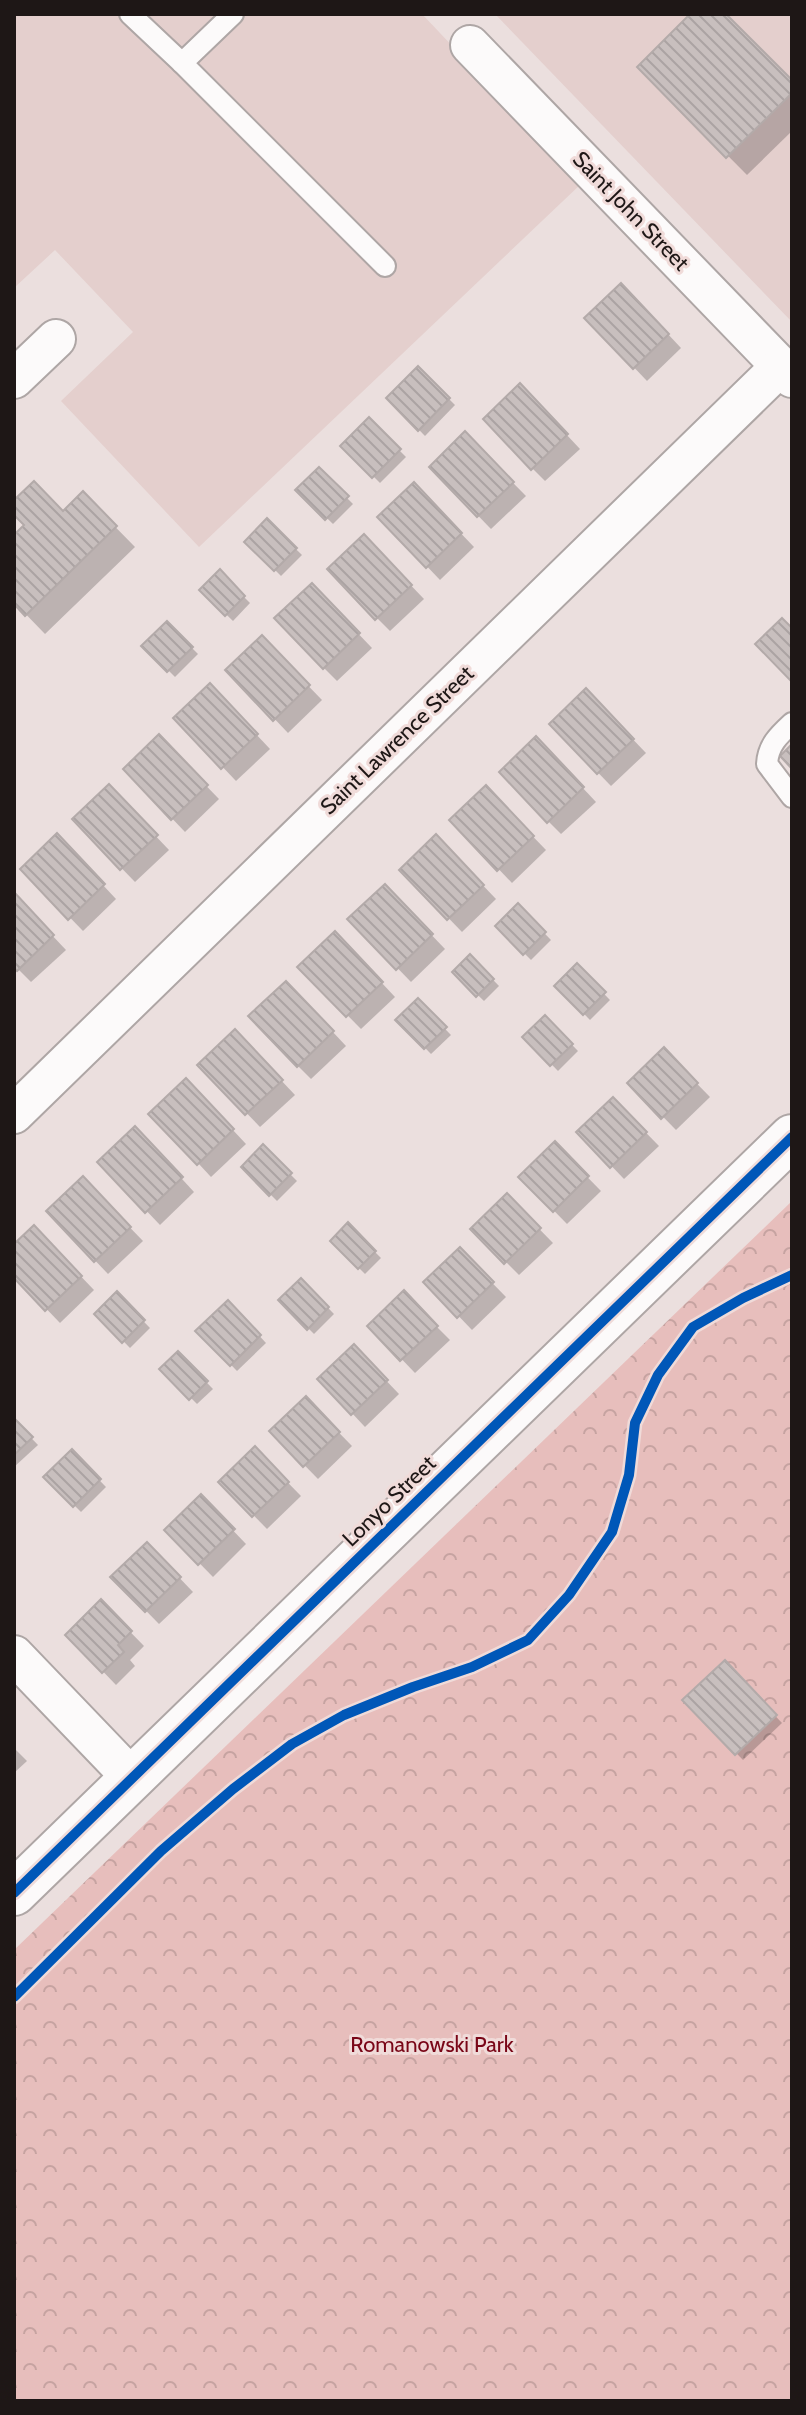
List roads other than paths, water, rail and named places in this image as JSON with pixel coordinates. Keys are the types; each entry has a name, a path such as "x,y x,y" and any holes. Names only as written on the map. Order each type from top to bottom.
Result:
{"street":[{"name":"Saint John Street","path":"470,45 786,372"},
{"path":"14,379 56,339"},
{"name":"Saint Lawrence Street","path":"14,1114 786,372"},
{"name":"Lonyo Street","path":"14,1893 792,1137"},
{"path":"14,1655 132,1778"}],"lane":[{"path":"130,14 385,266"},
{"path":"182,63 233,14"},
{"path":"792,723 775,739 767,752 767,764 792,797"}],"park label":[{"name":"Romanowski Park","path":"432,2044"}]}
